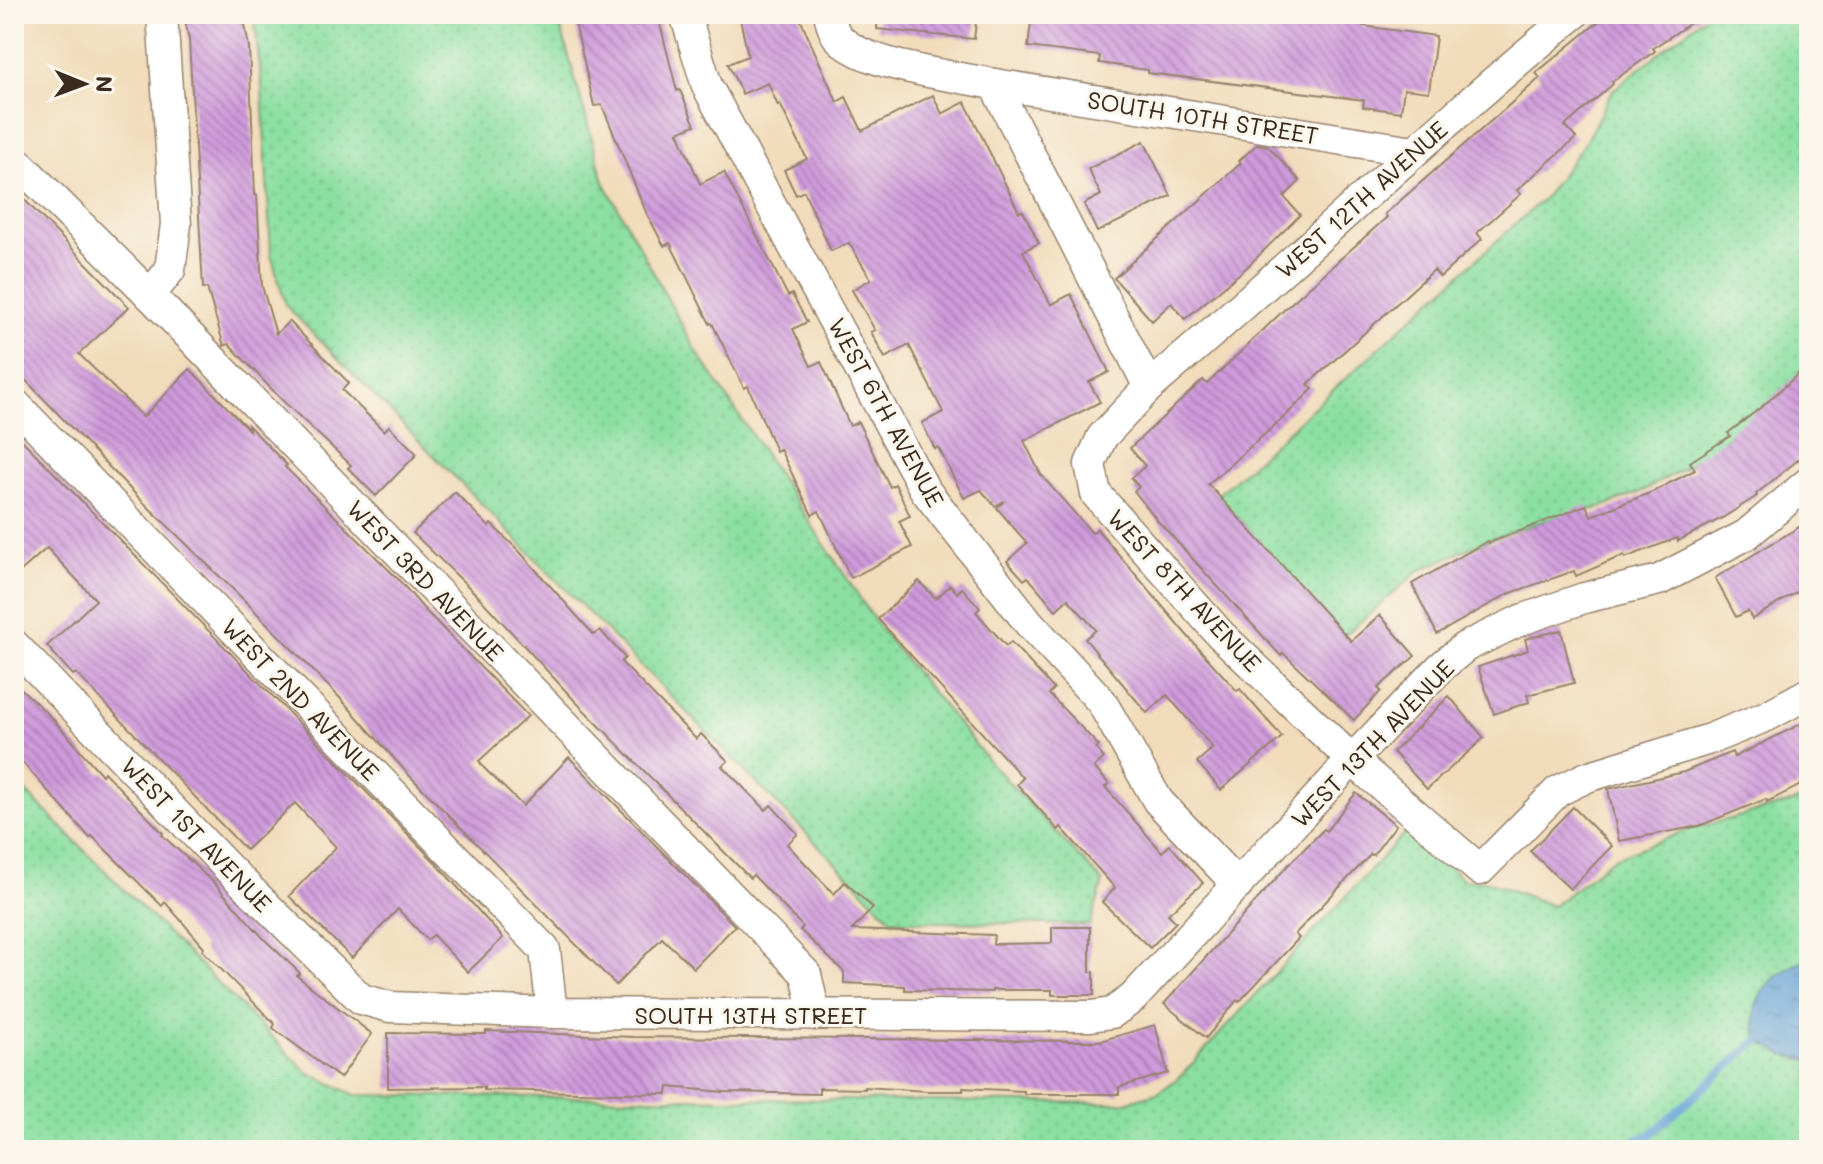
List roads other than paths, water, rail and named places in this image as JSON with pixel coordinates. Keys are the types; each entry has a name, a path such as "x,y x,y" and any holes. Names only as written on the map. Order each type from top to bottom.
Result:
{"street":[{"path":"150,295 170,270 176,224 162,14"},
{"name":"WEST 6TH AVENUE","path":"685,14 707,86 925,490 1029,623 1101,701 1158,801 1238,885"},
{"path":"829,14 836,36 856,52 876,60 994,84 1149,387"},
{"name":"WEST 12TH AVENUE","path":"1149,387 1236,313 1413,151 1574,14"},
{"name":"SOUTH 10TH STREET","path":"994,84 1413,151"},
{"name":"WEST 3RD AVENUE","path":"14,159 150,295 806,974 815,1015"},
{"name":"WEST 8TH AVENUE","path":"1149,387 1102,437 1090,464 1096,494 1220,634 1352,760 1480,870 1558,791 1587,777 1710,739 1767,716 1809,693"},
{"name":"WEST 2ND AVENUE","path":"14,403 545,950 552,1013"},
{"name":"WEST 13TH AVENUE","path":"1112,1013 1133,998 1352,760 1441,667 1465,647 1521,620 1584,598 1659,580 1746,535 1809,482"},
{"name":"WEST 1ST AVENUE","path":"14,645 229,869 361,999 390,1007"},
{"name":"SOUTH 13TH STREET","path":"390,1007 552,1013 1091,1016 1112,1013"}],"water":[{"path":"1809,960 1809,1060 1784,1055 1758,1040 1755,1012 1764,989 1773,980"}],"waterway":[{"path":"1603,1150 1650,1135 1753,1044 1765,1038"}]}
